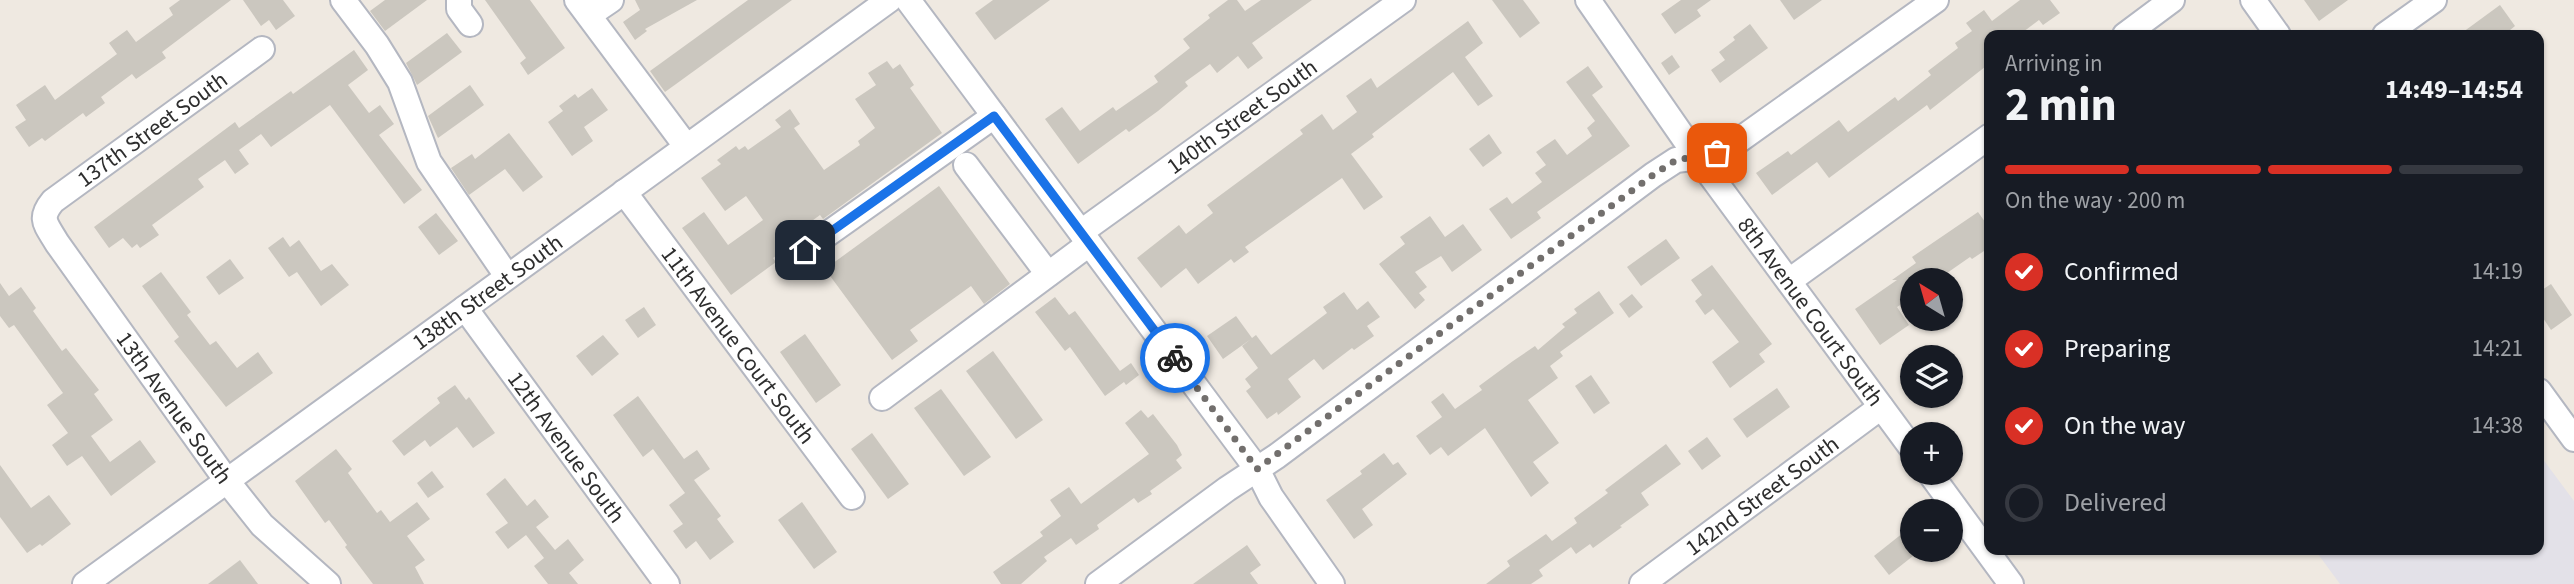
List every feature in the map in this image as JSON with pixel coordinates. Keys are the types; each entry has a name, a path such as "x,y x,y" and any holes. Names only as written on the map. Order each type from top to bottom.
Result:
{"street":[{"path":"342,0 377,45 400,82 429,162 507,276"},
{"path":"460,0 459,9 470,24"},
{"path":"611,0 583,8 686,146"},
{"name":"138th Street South","path":"85,584 889,0"},
{"path":"908,0 1257,469 1271,497 1332,584"},
{"name":"140th Street South","path":"882,398 1048,274 1085,238 1403,0"},
{"name":"8th Avenue Court South","path":"1588,0 1697,157 1900,433"},
{"path":"1098,584 1653,175 1676,160 1707,156 1731,146 1936,0"},
{"path":"2132,30 2172,0"},
{"path":"2253,0 2274,30"},
{"path":"2392,30 2434,0"},
{"name":"137th Street South","path":"44,212 53,201 262,49"},
{"path":"805,250 994,116"},
{"path":"1789,281 1984,140"},
{"path":"966,165 1048,274"},
{"name":"11th Avenue Court South","path":"624,192 852,497"},
{"name":"13th Avenue South","path":"44,212 44,220 57,243 227,481 262,526 328,584"},
{"name":"12th Avenue South","path":"465,308 667,584"},
{"path":"2544,398 2574,439"},
{"name":"142nd Street South","path":"1642,584 1881,407"},
{"path":"1939,485 1984,547"},
{"path":"1990,555 2011,584"}],"shaded area":[{"path":"2544,461 2574,501 2574,584 2340,584 2319,555 2544,555"}],"building":[{"path":"180,0 231,0 162,52 166,58 136,79 132,74 101,97 105,103 86,117 83,113 45,141 42,138 29,147 15,127 26,120 16,105 45,85 55,100 117,54 109,43 127,30 136,42 173,15 169,8"},
{"path":"243,0 283,0 295,16 276,30 269,20 261,26"},
{"path":"385,0 427,0 385,31 370,11"},
{"path":"485,0 530,0 565,48 528,75 520,63 526,58"},
{"path":"635,0 697,0 645,29 647,31 635,40 623,22 640,10"},
{"path":"748,0 792,0 665,92 650,71"},
{"path":"993,0 1050,0 995,40 975,13"},
{"path":"1228,0 1237,0 1245,11 1261,0 1312,0 1252,43 1263,58 1248,69 1238,56 1217,73 1210,64 1185,82 1188,86 1158,111 1129,132 1126,129 1078,164 1045,119 1062,107 1080,131 1113,107 1116,111 1158,82 1154,76 1190,48 1183,39"},
{"path":"1492,0 1523,0 1540,23 1520,38"},
{"path":"1681,0 1711,0 1697,10 1701,16 1675,34 1661,14"},
{"path":"1780,0 1822,0 1794,20"},
{"path":"2020,0 2050,0 2060,13 2043,25 2039,20 2026,30 1984,30 1984,68 1930,110 1927,105 1829,178 1817,162 1772,195 1756,173 1788,151 1791,155 1839,120 1848,132 1895,97 1898,101 1931,75 1928,71 1958,48 1955,43 1972,31 1966,23 1984,10 1992,21"},
{"path":"2304,0 2348,0 2319,21"},
{"path":"2500,5 2515,26 2510,30 2466,30"},
{"path":"1468,21 1483,43 1465,57 1493,96 1478,106 1453,72 1372,134 1374,137 1351,154 1383,197 1364,210 1342,178 1245,247 1249,252 1234,263 1231,259 1198,284 1186,268 1161,288 1137,258 1179,225 1186,234 1213,213 1207,205 1303,134 1300,130 1322,114 1333,130 1357,112 1346,96 1371,78 1377,88"},
{"path":"1750,24 1768,48 1720,83 1711,70 1725,60 1719,52"},
{"path":"447,33 462,52 417,85 406,63"},
{"path":"354,50 368,70 348,85 369,113 380,105 394,124 379,135 422,190 404,204 330,105 271,147 261,134 239,150 249,164 235,174 225,160 198,179 204,187 152,225 159,235 140,248 137,244 132,248 123,238 109,248 94,227 235,122 239,128 291,91 293,94"},
{"path":"1672,55 1680,67 1669,75 1661,63"},
{"path":"887,61 893,69 900,64 914,85 910,88 942,133 823,219 820,215 790,237 794,241 773,258 776,262 731,295 682,228 704,212 728,245 763,220 746,196 725,211 701,178 721,164 717,160 736,146 739,150 745,146 748,150 781,127 775,120 790,109 800,124 794,128 824,170 860,145 858,141 875,128 855,99 876,85 868,73"},
{"path":"1588,66 1603,87 1592,95 1630,146 1537,212 1541,218 1511,239 1489,209 1507,197 1512,204 1542,182 1535,173 1546,165 1536,152 1555,139 1567,155 1592,136 1587,128 1595,121 1566,82"},
{"path":"470,85 484,105 438,138 428,116"},
{"path":"592,88 608,110 584,127 593,141 572,156 548,122 563,111 559,106 575,94 578,98"},
{"path":"509,133 543,177 523,192 505,169 469,195 451,168 472,154 475,159"},
{"path":"1489,134 1502,153 1483,167 1469,149"},
{"path":"939,186 1010,284 984,304 971,286 910,330 918,341 892,360 825,269"},
{"path":"1978,212 1984,220 1984,251 1954,268 1909,268 1916,263 1912,257"},
{"path":"436,213 458,241 439,255 418,227"},
{"path":"1430,216 1445,237 1463,224 1482,250 1452,272 1441,256 1415,272 1427,287 1419,293 1425,300 1415,309 1379,264 1405,244 1400,237"},
{"path":"283,237 290,247 299,240 321,271 332,264 349,285 321,306 297,272 289,277 268,248"},
{"path":"1666,239 1680,258 1641,286 1627,267"},
{"path":"230,259 244,278 219,295 206,277"},
{"path":"1712,265 1772,344 1759,354 1765,362 1730,388 1712,362 1739,342 1713,309 1705,315 1695,301 1702,295 1691,280"},
{"path":"161,272 191,312 187,315 210,345 216,341 237,368 258,352 273,373 226,407 174,341 179,337 142,286"},
{"path":"1900,274 1900,305 1897,307 1900,312 1900,331 1880,345 1855,309 1897,280 1892,280"},
{"path":"0,283 9,296 21,287 36,308 33,311 62,351 66,348 99,390 94,394 113,420 91,436 110,462 140,440 156,462 111,496 82,456 67,466 52,445 68,433 47,405 63,393 14,325 9,328 0,316"},
{"path":"2551,284 2572,315 2551,330 2544,320 2544,289"},
{"path":"1599,291 1614,313 1560,352 1563,356 1550,366 1558,378 1528,400 1559,443 1533,462 1549,483 1531,497 1485,428 1448,456 1441,447 1430,455 1416,436 1442,417 1431,402 1443,393 1455,409 1482,390 1479,386 1513,361 1535,346 1538,350 1565,327 1562,324 1577,313 1574,309"},
{"path":"1344,292 1357,310 1368,301 1380,317 1367,326 1374,336 1354,350 1352,348 1323,370 1314,359 1288,379 1301,397 1278,415 1277,412 1267,419 1246,391 1251,387 1245,379 1258,368 1242,346 1251,339 1223,359 1207,336 1236,316 1252,338 1256,335 1271,355 1327,313 1323,307"},
{"path":"1632,294 1643,307 1629,318 1619,304"},
{"path":"1055,297 1069,315 1075,311 1120,371 1131,363 1139,375 1105,396 1070,347 1065,351 1035,312"},
{"path":"644,307 656,325 638,338 625,320"},
{"path":"805,334 841,385 816,403 780,352"},
{"path":"603,335 619,354 592,376 576,356"},
{"path":"993,351 1043,420 1016,439 966,371"},
{"path":"1591,375 1610,403 1594,414 1575,386"},
{"path":"455,385 466,400 469,397 495,433 473,448 457,427 430,447 425,440 404,456 392,441 440,403 437,398"},
{"path":"1777,388 1790,407 1747,438 1733,419"},
{"path":"941,389 991,457 964,476 914,408"},
{"path":"638,396 684,459 697,450 710,469 694,480 721,516 717,519 734,542 710,560 696,541 686,549 673,531 683,524 669,505 685,493 653,449 643,457 613,415"},
{"path":"1141,410 1148,418 1153,414 1177,445 1182,455 1176,460 1182,468 1138,503 1134,498 1097,525 1099,529 1076,545 1071,538 1044,557 1047,561 1021,584 1001,584 993,572 1043,536 1040,532 1061,516 1050,500 1069,487 1081,504 1149,454 1125,423"},
{"path":"872,433 909,484 888,499 851,449"},
{"path":"1707,437 1721,456 1702,470 1688,451"},
{"path":"1666,444 1681,464 1641,493 1649,505 1620,526 1622,527 1593,548 1590,544 1576,554 1571,547 1539,570 1543,576 1531,584 1486,584 1510,566 1507,561 1546,534 1552,541 1577,523 1574,518 1608,493 1605,490"},
{"path":"336,449 352,469 348,473 377,513 381,510 390,522 417,502 430,519 407,536 425,560 415,567 424,584 373,584 345,547 347,545 329,520 325,523 295,481"},
{"path":"1384,453 1393,465 1398,462 1407,474 1362,509 1373,525 1354,539 1326,500 1362,474 1360,471"},
{"path":"0,465 31,508 49,495 71,524 42,546 40,544 27,553 0,517"},
{"path":"432,471 444,487 428,498 417,483"},
{"path":"505,478 527,506 535,499 549,517 536,527 555,550 568,539 584,560 569,573 578,584 548,584 534,566 544,558 526,535 508,549 495,532 508,523 486,494"},
{"path":"802,502 837,552 814,569 778,520"},
{"path":"1900,535 1900,562 1905,562 1889,575 1874,556"},
{"path":"1247,545 1261,565 1250,573 1258,584 1193,584"},
{"path":"240,560 258,584 208,584"}],"way so far":[{"path":"1175,358 1257,469 1653,175 1676,160 1717,153"}],"route":[{"path":"805,250 994,116 1175,358"}]}
